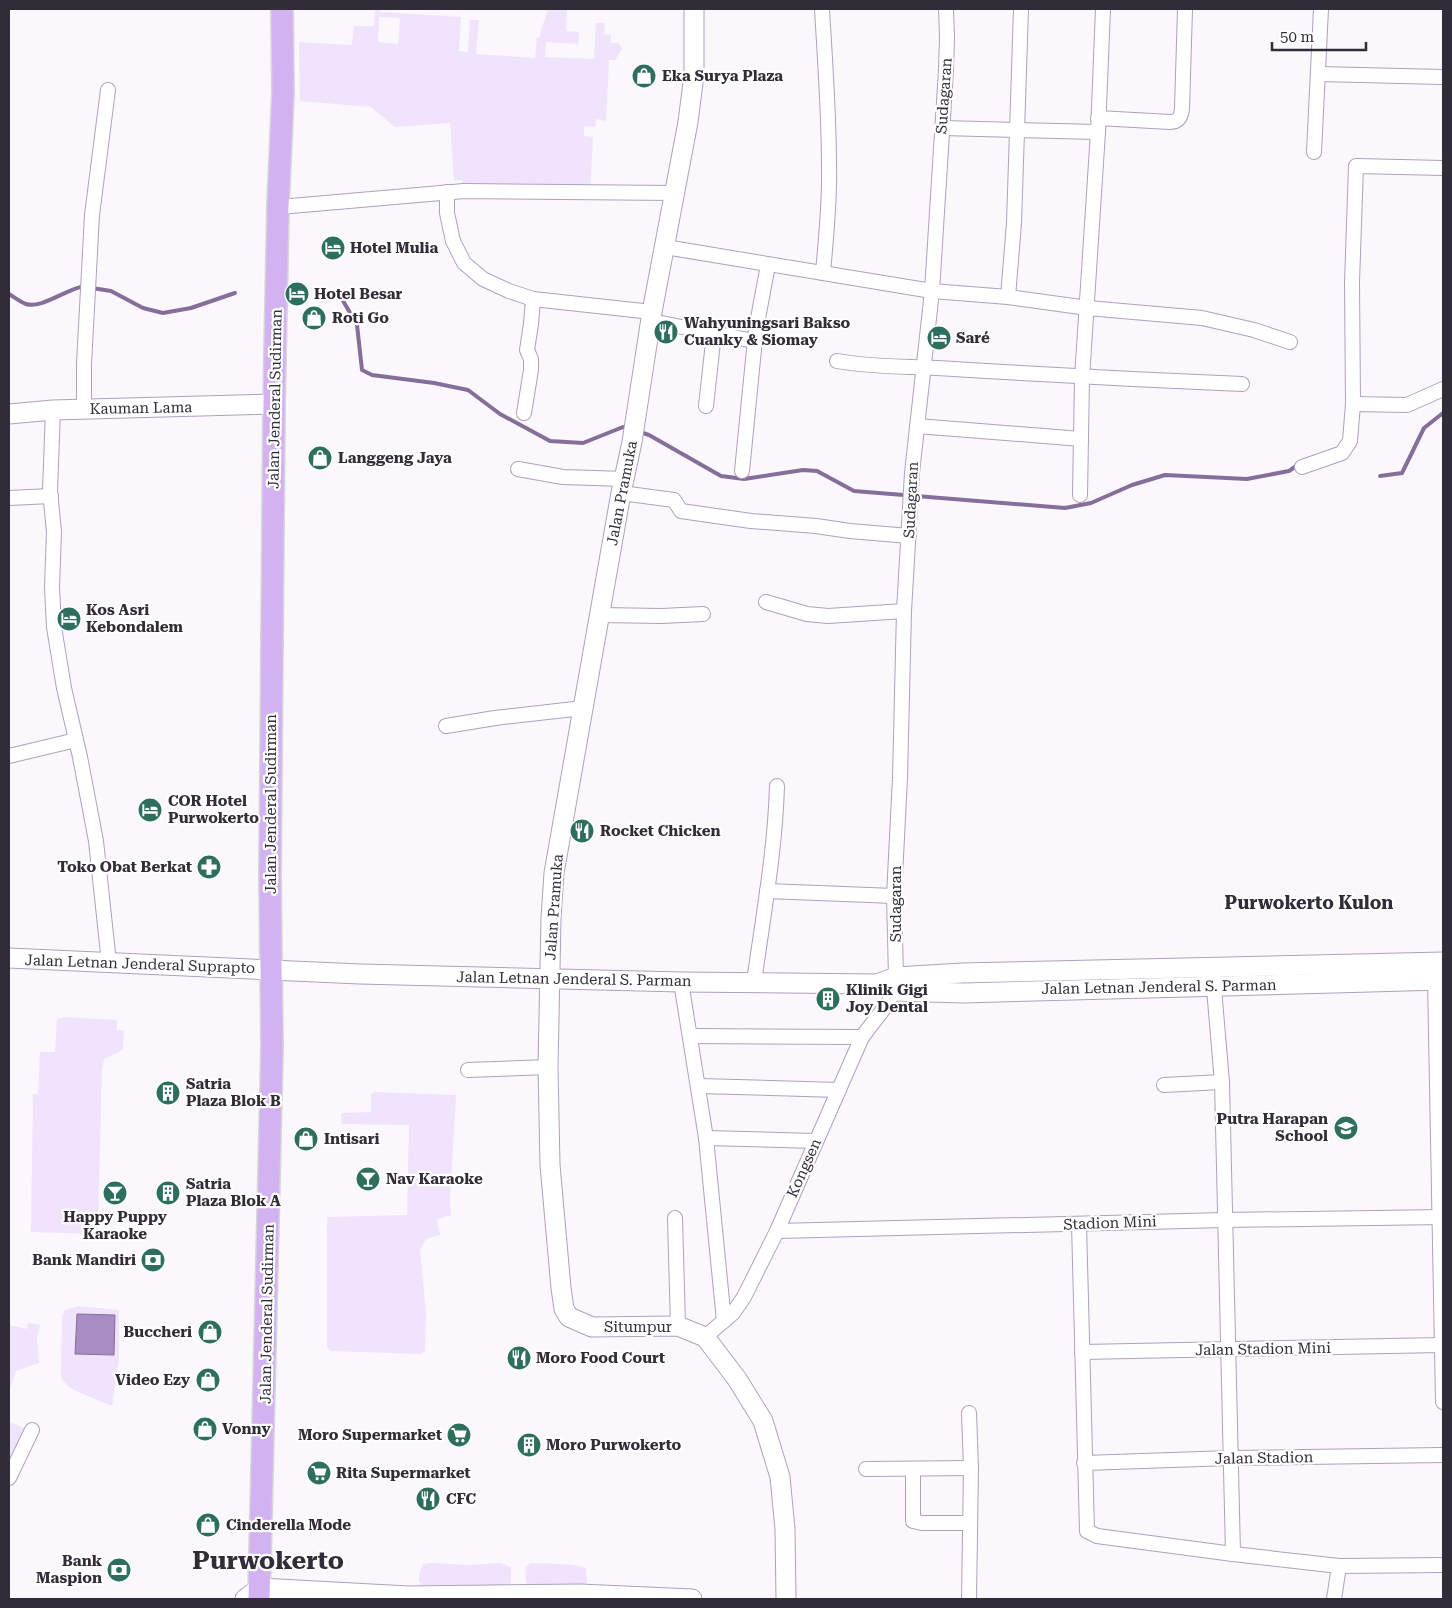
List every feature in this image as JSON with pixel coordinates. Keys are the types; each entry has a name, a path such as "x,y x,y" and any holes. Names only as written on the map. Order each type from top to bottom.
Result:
{"main road":[{"name":"Jalan Jenderal Sudirman","path":"254,1595 270,1206 272,969 270,876 274,404 278,206 283,92 282,9"}],"street":[{"name":"Jalan Pramuka","path":"549,978 554,873 632,442 674,193 684,148 694,75 694,9"},
{"path":"822,9 828,90 829,166 823,273"},
{"name":"Sudagaran","path":"889,984 900,778 904,612 912,473 922,366 932,291 947,37 946,9"},
{"path":"1008,298 1014,224 1021,9"},
{"path":"1080,495 1082,378 1098,132 1102,9"},
{"path":"1098,118 1170,122 1176,122 1179,119 1182,109 1186,9"},
{"path":"1314,152 1321,9"},
{"path":"1318,74 1443,77"},
{"path":"84,409 84,364 93,206 108,90"},
{"path":"942,128 1098,132"},
{"path":"1302,468 1342,453 1350,441 1353,404 1352,282 1356,166 1443,168"},
{"path":"278,206 447,192 536,190 674,193"},
{"path":"447,192 447,213 453,241 464,263 483,279 533,299 652,316 714,333 754,341"},
{"path":"665,247 932,291 1202,318 1254,330 1290,342"},
{"path":"742,471 754,341 768,265"},
{"path":"524,413 531,370 531,359 527,350 533,299"},
{"path":"706,406 714,333"},
{"path":"837,361 872,365 922,366 1082,378 1242,384"},
{"path":"1353,404 1407,405 1443,389"},
{"name":"Kauman Lama","path":"9,414 53,410 274,404"},
{"path":"53,410 50,447 54,532 52,587 54,627 64,688 96,841 109,963"},
{"path":"916,426 1081,438"},
{"path":"518,469 623,486 674,500 681,510 751,521 909,536"},
{"path":"9,498 51,496"},
{"path":"766,602 807,614 828,616 904,612"},
{"path":"600,616 703,614"},
{"path":"446,726 495,718 583,708"},
{"path":"9,756 76,740"},
{"path":"754,982 776,811 776,786"},
{"path":"767,890 894,896"},
{"name":"Jalan Letnan Jenderal Suprapto","path":"9,958 272,969"},
{"name":"Jalan Letnan Jenderal S. Parman","path":"272,969 360,974 681,982 889,984 1042,971 1443,962"},
{"path":"1213,966 1222,1082 1233,1554"},
{"path":"1041,990 1042,971"},
{"name":"Situmpur","path":"549,978 550,1165 560,1288 564,1309 569,1317 592,1327 678,1326 705,1338 737,1379 763,1421 780,1477 785,1529 786,1599"},
{"path":"681,982 706,1138 724,1321"},
{"name":"Jalan Letnan Jenderal S. Parman","path":"889,984 963,993 1214,986 1438,985"},
{"name":"Kongsen","path":"705,1338 724,1321 744,1297 777,1231 862,1037 889,1002 889,984"},
{"path":"1438,985 1443,1402"},
{"path":"690,1036 862,1037"},
{"path":"468,1070 548,1066"},
{"path":"1164,1085 1222,1082"},
{"path":"698,1086 839,1090"},
{"path":"706,1138 816,1141"},
{"name":"Stadion Mini","path":"777,1231 1225,1220 1441,1217"},
{"path":"675,1218 678,1326"},
{"path":"1079,1224 1087,1531 1091,1534 1233,1554 1339,1566 1443,1565"},
{"name":"Jalan Stadion Mini","path":"1082,1352 1443,1345"},
{"path":"969,1414 971,1468 970,1599"},
{"path":"9,1478 32,1430"},
{"name":"Jalan Stadion","path":"1084,1464 1230,1458 1443,1455"},
{"path":"866,1469 971,1468"},
{"path":"913,1469 913,1521 922,1523 970,1523"},
{"path":"1334,1599 1339,1566"},
{"path":"254,1595 692,1599"}],"shaded area":[{"path":"375,9 380,9 380,12 461,17 459,51 468,52 470,20 479,20 476,54 535,58 537,37 540,38 548,9 567,9 566,31 579,32 578,44 546,42 545,57 594,59 596,23 605,23 604,34 611,35 611,43 619,43 622,49 615,60 609,60 606,121 596,119 595,127 584,126 584,136 593,137 590,191 464,190 462,180 454,181 450,123 395,127 371,107 300,101 299,42 352,45 354,26 374,26","holes":["379,17 400,18 398,44 378,42"]},
{"path":"65,1017 117,1020 117,1030 124,1030 123,1050 104,1059 102,1069 98,1227 95,1234 31,1232 33,1094 38,1094 40,1052 55,1052 57,1019"},
{"path":"376,1092 456,1095 450,1201 451,1215 437,1219 440,1235 426,1239 420,1250 426,1311 425,1351 421,1354 331,1351 327,1347 327,1217 407,1215 409,1125 342,1124 341,1113 371,1112 371,1094"},
{"path":"78,1306 119,1310 119,1359 112,1406 76,1391 68,1386 61,1377 62,1316 65,1310"},
{"path":"77,1314 115,1315 114,1355 75,1354"},
{"path":"28,1323 40,1325 37,1337 39,1363 16,1371 9,1392 9,1325 27,1329"},
{"path":"9,1422 25,1428 9,1466"},
{"path":"500,1563 511,1567 511,1582 509,1587 429,1587 422,1585 419,1581 419,1575 423,1564 470,1565"},
{"path":"530,1563 567,1564 586,1568 587,1581 585,1587 529,1589 525,1573 526,1567"}],"waterway":[{"path":"9,294 26,304 32,305 40,304 85,286"},
{"path":"92,288 111,291 143,308 163,313 191,308 235,293"},
{"path":"338,292 357,325 362,370 372,375 434,383 468,390 500,414 550,441 583,443 623,427 628,429"},
{"path":"1380,476 1402,473 1424,428 1443,413"},
{"path":"640,432 649,435 721,476 744,479 803,470 817,471 854,491 1065,508 1091,503 1132,485 1165,475 1247,479 1289,471 1299,464"}],"place":[{"name":"Eka Surya Plaza","path":"644,76"},
{"name":"Hotel Mulia","path":"333,248"},
{"name":"Hotel Besar","path":"297,294"},
{"name":"Roti Go","path":"314,318"},
{"name":"Wahyuningsari Bakso Cuanky & Siomay","path":"666,332"},
{"name":"Saré","path":"939,338"},
{"name":"Langgeng Jaya","path":"320,458"},
{"name":"Kos Asri Kebondalem","path":"69,619"},
{"name":"COR Hotel Purwokerto","path":"150,810"},
{"name":"Rocket Chicken","path":"582,831"},
{"name":"Toko Obat Berkat","path":"209,867"},
{"name":"Klinik Gigi Joy Dental","path":"828,999"},
{"name":"Satria Plaza Blok B","path":"168,1093"},
{"name":"Putra Harapan School","path":"1346,1128"},
{"name":"Intisari","path":"306,1139"},
{"name":"Nav Karaoke","path":"368,1179"},
{"name":"Happy Puppy Karaoke","path":"115,1193"},
{"name":"Satria Plaza Blok A","path":"168,1193"},
{"name":"Bank Mandiri","path":"153,1260"},
{"name":"Buccheri","path":"210,1332"},
{"name":"Moro Food Court","path":"519,1358"},
{"name":"Video Ezy","path":"208,1380"},
{"name":"Vonny","path":"205,1429"},
{"name":"Moro Supermarket","path":"459,1435"},
{"name":"Moro Purwokerto","path":"529,1445"},
{"name":"Rita Supermarket","path":"319,1473"},
{"name":"CFC","path":"428,1499"},
{"name":"Cinderella Mode","path":"208,1525"},
{"name":"Bank Maspion","path":"119,1570"}],"district":[{"name":"Purwokerto Kulon","path":"1309,903"},
{"name":"Purwokerto","path":"268,1560"}]}
